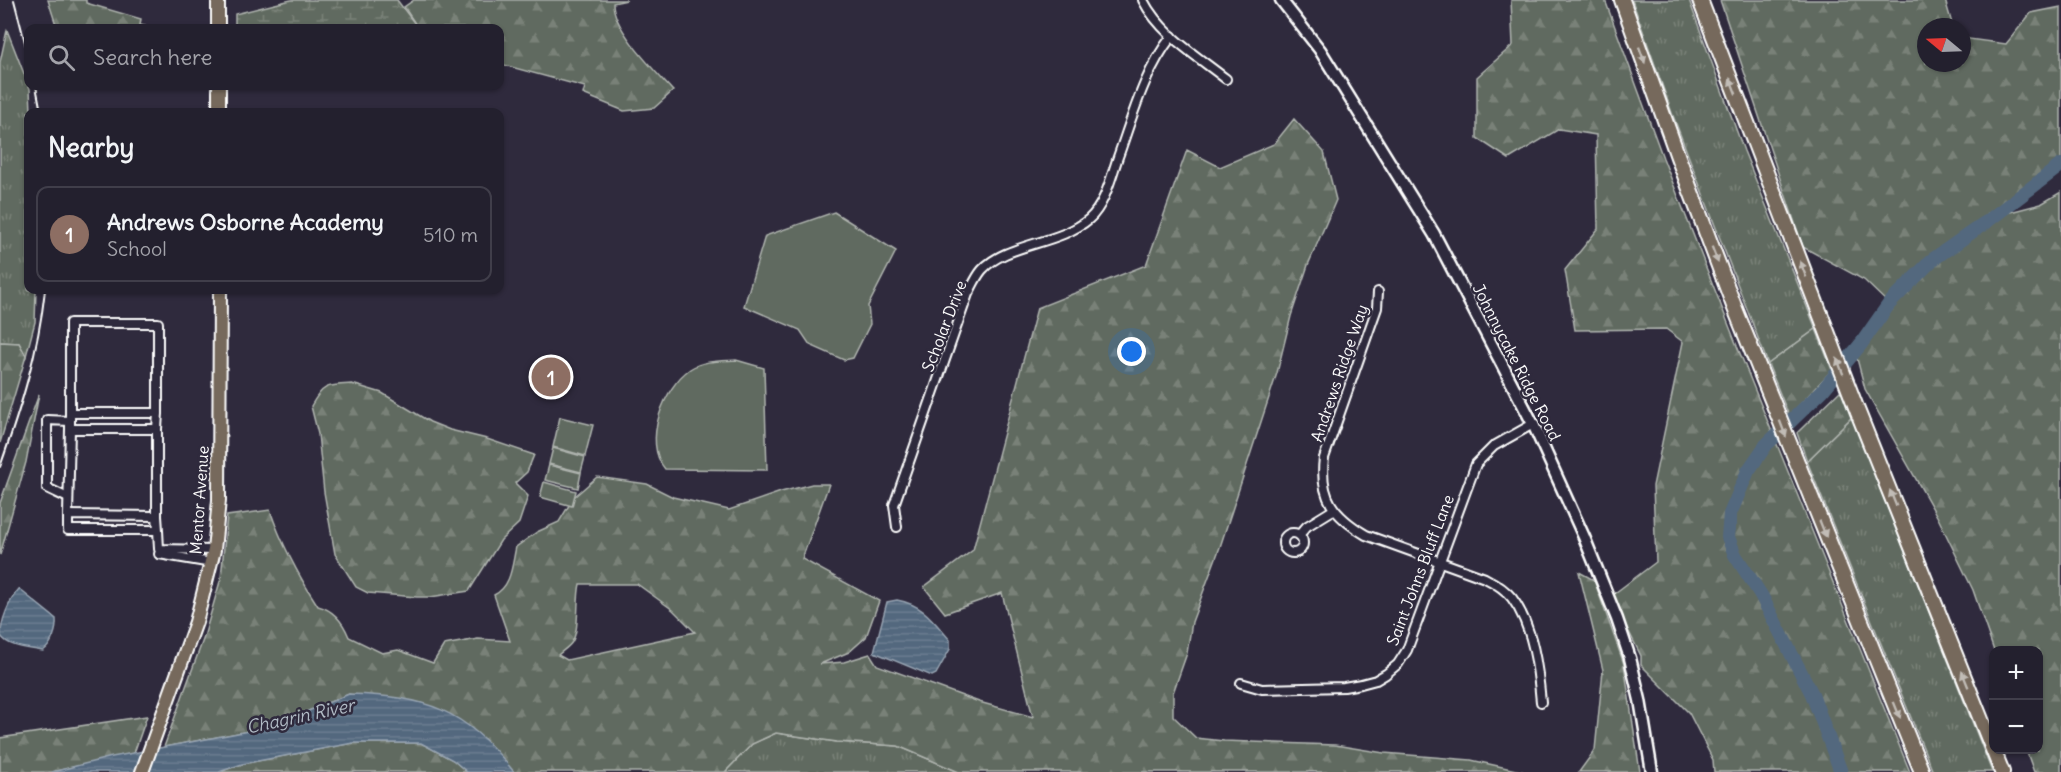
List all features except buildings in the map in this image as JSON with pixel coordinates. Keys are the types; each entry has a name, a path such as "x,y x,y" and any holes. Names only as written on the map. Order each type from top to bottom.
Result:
{"highway":[{"path":"1622,0 1678,157 1801,475 1922,772"},
{"path":"1700,0 1857,410 2002,772"}],"main road":[{"path":"218,0 218,24"},
{"name":"Johnnycake Ridge Road","path":"1281,0 1320,50 1434,234 1533,424 1602,579 1624,639 1640,699 1652,772"},
{"path":"219,90 219,108"},
{"name":"Mentor Avenue","path":"142,772 196,622 213,557 219,500 220,294"}],"street":[{"path":"1143,0 1155,18 1172,36 1226,79"},
{"name":"Scholar Drive","path":"897,527 894,505 968,294 981,270 998,258 1066,234 1090,218 1104,198 1145,81 1158,54 1172,36"},
{"name":"Andrews Ridge Way","path":"1333,510 1323,477 1324,458 1377,308 1378,292"},
{"path":"158,530 68,530 70,323 158,323 157,516 158,530 159,549 213,557"},
{"path":"70,421 158,413"},
{"path":"68,498 47,488 47,420 157,429"},
{"name":"Saint Johns Bluff Lane","path":"1240,683 1262,689 1344,687 1376,680 1398,664 1407,650 1476,464 1494,446 1533,424"},
{"path":"1299,535 1307,526 1333,510 1348,524 1366,535 1499,585 1511,596 1520,612 1531,643 1541,702"},
{"path":"68,515 157,516"},
{"path":"159,555 213,557"}],"green space":[{"path":"48,0 86,0 86,3 141,19 140,24 56,24"},
{"path":"291,0 397,0 415,24 235,24 235,14"},
{"path":"414,0 627,0 613,3 620,25 636,49 673,91 654,108 624,111 583,94 585,87 504,65 504,24 415,24 404,7"},
{"path":"1511,0 1605,0 1663,158 1735,341 1910,772 1714,772 1713,760 1689,713 1641,665 1641,656 1611,596 1656,562 1653,486 1683,342 1666,329 1575,330 1565,270 1598,229 1596,135 1559,129 1509,159 1477,138 1477,77 1513,45"},
{"path":"1632,0 1689,0 1744,151 1816,329 1768,364 1672,113"},
{"path":"1720,0 1945,0 1950,18 1917,18 1917,72 1971,72 1971,39 2006,44 2031,13 2061,7 2061,165 1995,216 2041,204 2061,192 2061,772 2034,772 2027,754 2043,754 2043,646 1992,646 1973,590 1938,518 1865,389 1855,351 1889,304 1864,280 1803,247"},
{"path":"7,30 24,74 24,90 30,90 31,108 24,108 24,294 36,294 35,322 26,356 19,343 0,342 0,62"},
{"path":"1294,119 1324,152 1336,200 1308,265 1291,316 1277,373 1220,547 1192,622 1187,653 1173,693 1173,716 1196,738 1335,745 1384,753 1471,760 1525,772 959,772 898,746 837,742 776,733 752,744 725,772 514,772 484,739 349,694 270,727 164,747 204,637 221,578 227,516 270,510 285,548 318,606 329,610 337,617 349,637 382,653 398,650 433,663 444,645 478,639 510,641 494,595 508,580 516,547 537,532 559,522 574,497 597,477 647,484 673,497 729,510 781,492 812,484 829,484 802,559 879,601 866,637 849,652 820,664 844,662 870,654 877,665 979,702 1033,717 1002,593 945,613 924,587 973,550 1037,308 1146,265 1187,150 1220,167 1274,144","holes":["580,584 637,584 673,610 695,632 567,660 558,655 571,644 574,636"]},
{"path":"834,212 896,251 868,306 870,324 853,358 844,360 810,345 800,330 744,306 765,236"},
{"path":"1816,329 1832,370 1789,416 1768,364"},
{"path":"0,342 19,343 26,356 0,443"},
{"path":"736,360 764,368 767,470 665,469 658,458 656,430 659,416 672,388 695,366"},
{"path":"352,384 382,393 430,422 450,430 487,439 534,455 527,472 515,483 528,496 519,523 501,540 469,591 430,597 368,593 356,587 335,554 324,492 318,434 311,406 319,393 327,387"},
{"path":"1841,390 1852,417 1807,461 1797,433"},
{"path":"39,394 26,462 0,555 0,503"},
{"path":"560,417 593,425 585,456 553,447"},
{"path":"1852,417 1992,772 1933,772 1807,461"},
{"path":"553,448 585,457 581,472 549,464"},
{"path":"549,465 581,473 578,488 545,480"},
{"path":"544,482 576,491 572,506 540,497"},
{"path":"1579,572 1594,580 1624,664 1640,772 1579,772 1595,750 1603,670"},
{"path":"147,716 134,753 52,772 0,772 0,738"},
{"path":"776,733 837,742 898,746 959,772 725,772 752,744"},
{"path":"353,743 421,743 453,760 467,772 219,772 242,764"}],"water":[{"path":"19,589 56,619 53,636 43,651 14,645 1,636 6,611"},
{"path":"897,600 921,610 950,640 950,649 936,674 932,676 874,652 887,602"},
{"name":"Chagrin River","path":"349,694 400,698 442,710 461,720 478,734 514,772 467,772 453,760 421,743 353,743 242,764 219,772 52,772 112,757 270,727"}],"waterway":[{"path":"1841,772 1812,694 1761,595 1735,555 1728,537 1730,514 1748,471 1766,445 1822,391 1861,344 1889,304 1932,260 2061,165"}],"railway":[{"path":"14,0 24,39"},
{"path":"37,90 40,108"},
{"path":"0,467 28,380 44,294"}],"place":[{"name":"Andrews Osborne Academy","path":"551,377"}]}
